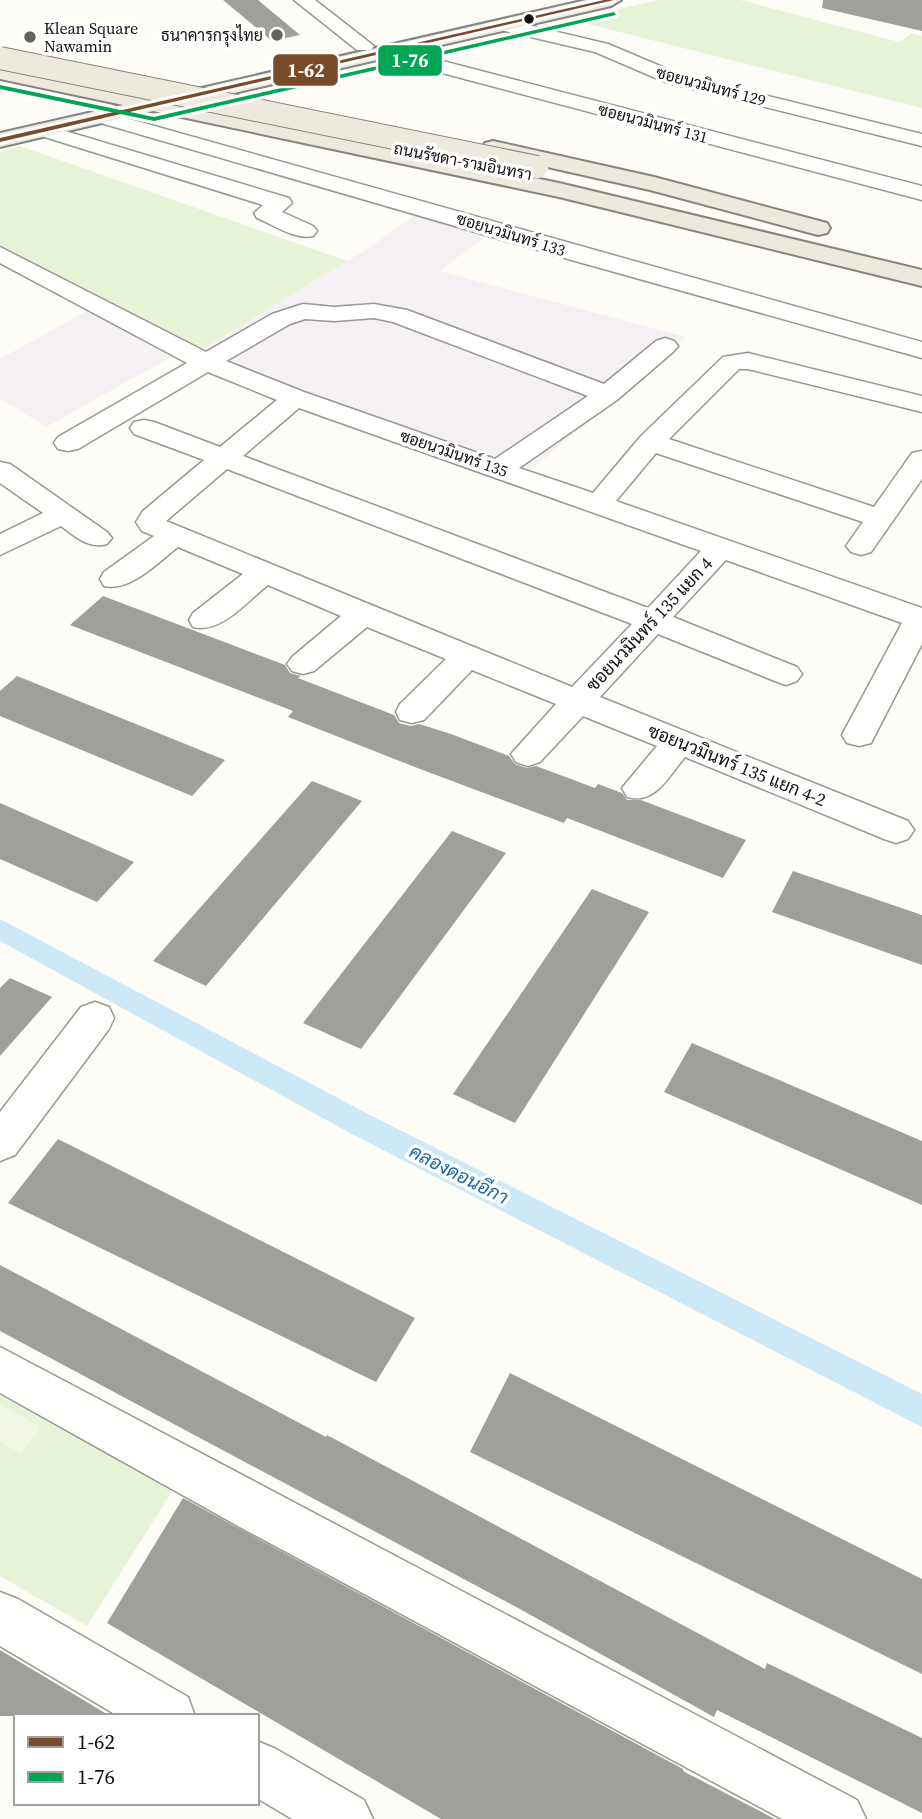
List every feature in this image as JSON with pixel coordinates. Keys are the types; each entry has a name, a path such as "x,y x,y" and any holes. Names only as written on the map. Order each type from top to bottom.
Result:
{"main road":[{"path":"0,73 90,106 152,105 364,46 564,0"},
{"path":"238,122 233,118 237,111 261,96 385,52 611,0"},
{"name":"ถนนรัชดา-รามอินทรา","path":"2,58 261,96 641,181 849,237 921,268"},
{"name":"ถนนรัชดา-รามอินทรา","path":"2,58 533,170 783,237 921,268"},
{"path":"0,127 181,86"},
{"name":"ถนนรัชดา-รามอินทรา","path":"125,99 921,268"},
{"path":"0,140 42,130 90,106"}],"street":[{"path":"303,0 364,46"},
{"name":"ซอยนวมินทร์ 129","path":"503,24 601,48 672,78 922,141"},
{"name":"ซอยนวมินทร์ 131","path":"385,52 922,193"},
{"path":"443,87 464,73"},
{"path":"500,106 526,89"},
{"name":"ซอยนวมินทร์ 133","path":"90,106 583,256 922,349"},
{"path":"570,122 593,107"},
{"path":"636,138 657,124"},
{"path":"42,130 281,203 265,213 305,231"},
{"path":"779,180 800,161"},
{"path":"856,197 876,181"},
{"name":"ซอยนวมินทร์ 135","path":"0,254 205,362 296,398 719,550 921,619"},
{"path":"68,443 295,312 384,311 608,394"},
{"path":"499,469 608,394 665,346"},
{"path":"598,505 651,442 725,368 736,361 748,361 917,395"},
{"path":"225,459 296,398"},
{"path":"144,428 651,620 786,674"},
{"path":"651,442 879,518"},
{"name":"ซอยนวมินทร์ 135 แยก 4-2","path":"225,459 153,517 150,522 152,525 363,614 579,699 896,830"},
{"path":"861,546 922,459"},
{"path":"0,470 97,538"},
{"path":"0,546 63,514"},
{"path":"115,579 175,535"},
{"name":"ซอยนวมินทร์ 135 แยก 4","path":"528,754 719,550"},
{"path":"204,620 264,573"},
{"path":"303,664 363,614"},
{"path":"859,735 921,619"},
{"path":"412,712 469,655"},
{"path":"639,788 680,741"},
{"path":"0,1143 95,1018"},
{"path":"0,1370 838,1819"},
{"path":"0,1617 166,1714"},
{"path":"259,1769 345,1819"}],"shaded area":[{"path":"420,212 490,233 439,271 686,337 531,470 196,353 367,249"},
{"path":"87,311 171,357 46,427 0,398 0,359"}],"green space":[{"path":"658,0 740,0 899,42 912,33 922,36 922,108 572,20"},
{"path":"20,146 347,261 196,353 0,246 0,151"},
{"path":"0,1396 173,1490 87,1626 0,1576"},
{"path":"0,1404 41,1427 21,1454 0,1442"}],"building":[{"path":"223,0 258,0 300,35 272,41"},
{"path":"823,0 922,0 922,31 822,8"},
{"path":"103,596 285,665 290,673 301,676 298,678 394,715 399,723 411,726 419,724 451,734 509,756 515,764 527,768 536,766 595,788 598,784 622,793 627,800 641,800 746,840 723,878 567,818 564,823 420,769 288,717 293,711 70,625"},
{"path":"17,676 225,760 192,796 0,716 0,691"},
{"path":"312,781 362,801 206,986 153,961"},
{"path":"0,803 134,862 97,902 0,859"},
{"path":"452,831 506,853 361,1049 303,1023"},
{"path":"793,871 922,915 922,965 772,912"},
{"path":"592,889 649,912 515,1123 453,1094"},
{"path":"10,978 52,997 0,1056 0,988"},
{"path":"692,1043 922,1141 922,1205 664,1092"},
{"path":"58,1139 415,1318 376,1382 8,1203"},
{"path":"0,1265 326,1437 327,1435 765,1669 767,1663 922,1738 922,1813 717,1710 714,1717 518,1608 0,1331"},
{"path":"510,1373 922,1579 922,1674 470,1452"},
{"path":"183,1498 775,1819 441,1819 107,1623"},
{"path":"0,1650 107,1714 14,1714 0,1716"}],"waterway":[{"name":"คลองดอนอีกา","path":"0,929 360,1124 922,1411"}],"transit line":[{"name":"1-62","path":"0,140 611,0"},
{"name":"1-76","path":"0,87 154,119 614,14"}],"place":[{"name":"ธนาคารกรุงไทย","path":"277,35"},
{"name":"Klean Square Nawamin","path":"30,37"}]}
